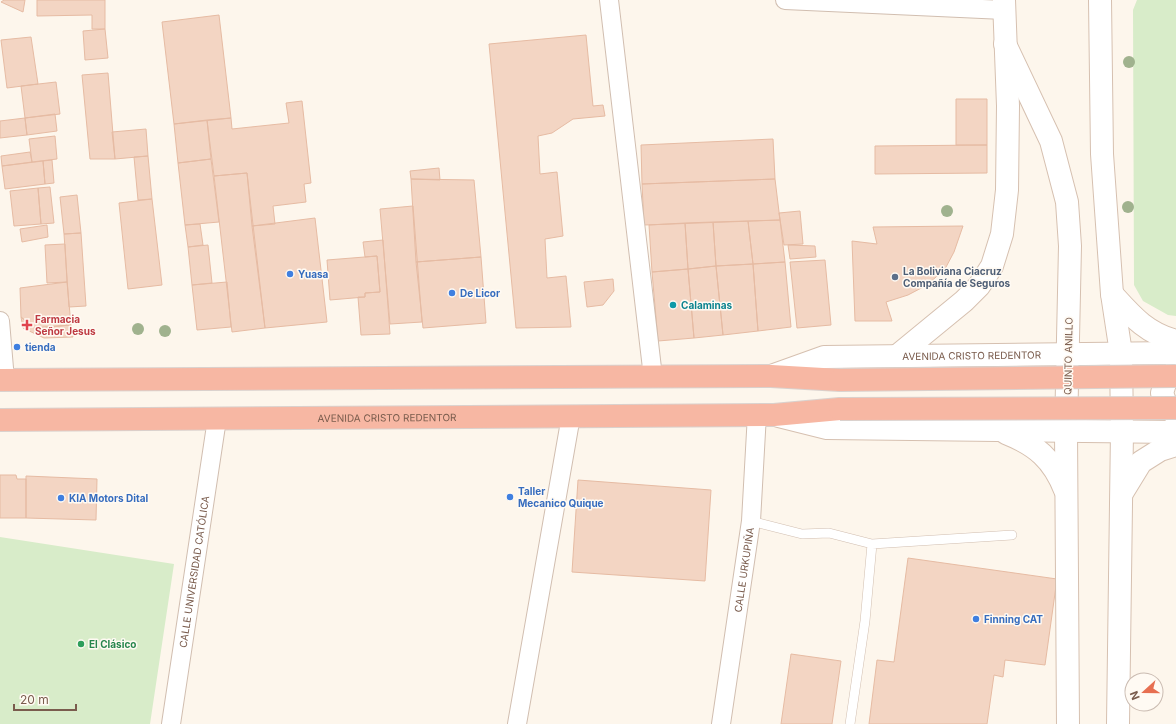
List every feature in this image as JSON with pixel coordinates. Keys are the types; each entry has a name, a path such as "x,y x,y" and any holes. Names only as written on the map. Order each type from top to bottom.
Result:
{"highway":[{"name":"AVENIDA CRISTO REDENTOR","path":"3,380 653,376 771,376 840,380 1176,376"},
{"name":"AVENIDA CRISTO REDENTOR","path":"0,420 765,414 840,409 1176,408"}],"main road":[{"path":"1100,0 1102,154 1112,294 1121,353 1122,431 1118,724"},
{"name":"QUINTO ANILLO","path":"1004,5 1005,44 1051,141 1067,202 1070,246 1066,431 1068,724"},
{"path":"896,356 964,301 979,286 992,266 1002,234 1007,190 1008,106 1005,44"},
{"path":"1112,294 1127,311 1149,330 1176,341"},
{"name":"AVENIDA CRISTO REDENTOR","path":"771,376 824,357 1068,353 1176,353"},
{"path":"995,355 1027,364 1050,378 1054,394 1050,408 1029,421 997,430"},
{"path":"1176,370 1166,380 1162,393 1167,407 1176,415"},
{"name":"AVENIDA CRISTO REDENTOR","path":"765,414 827,428 1176,432"},
{"path":"997,430 1032,445 1049,460 1060,476 1067,497"},
{"path":"1121,494 1141,462 1160,450 1176,445"}],"street":[{"path":"609,0 653,376"},
{"path":"785,0 1004,5"},
{"path":"0,321 3,380"},
{"name":"CALLE URKUPIÑA","path":"721,724 765,414"},
{"path":"516,724 571,416"},
{"name":"CALLE UNIVERSIDAD CATÓLICA","path":"171,724 217,419"}],"lane":[{"path":"751,521 802,534 829,533 872,544 1012,535"},
{"path":"850,724 865,621 872,544"}],"green space":[{"path":"1137,0 1176,0 1176,316 1168,315 1143,301 1134,285 1133,10"},
{"name":"El Clásico","path":"0,537 174,564 150,724 0,724"}],"building":[{"path":"4,0 25,0 23,12 1,2"},
{"path":"37,0 105,0 105,29 92,29 92,15 37,16"},
{"path":"219,15 231,118 174,124 162,22"},
{"path":"105,29 108,58 85,60 83,31"},
{"path":"586,35 593,106 603,105 605,116 573,119 552,133 538,136 540,174 557,172 563,236 545,239 547,278 566,276 571,327 516,328 489,44"},
{"path":"31,37 38,84 7,88 1,40"},
{"path":"108,73 115,159 90,159 82,75"},
{"path":"56,82 60,114 25,118 21,86"},
{"path":"956,99 987,99 987,145 956,145"},
{"path":"302,101 311,183 304,184 306,202 273,206 275,224 252,226 247,173 214,176 207,120 231,118 232,129 289,123 286,103"},
{"path":"55,114 57,131 27,135 25,118"},
{"path":"25,118 27,135 0,138 0,121"},
{"path":"207,120 211,159 178,163 174,124"},
{"path":"146,129 148,156 115,159 112,132"},
{"path":"55,136 57,159 32,162 29,139"},
{"path":"773,139 775,179 642,184 641,145"},
{"path":"987,145 987,173 875,174 875,146"},
{"path":"30,152 32,162 2,166 1,156"},
{"path":"148,156 152,199 138,200 134,157"},
{"path":"211,159 219,222 185,225 178,163"},
{"path":"52,160 54,183 45,184 43,161"},
{"path":"43,161 45,184 5,189 2,166"},
{"path":"439,168 440,180 411,179 410,171"},
{"path":"247,173 265,328 232,332 214,176"},
{"path":"411,179 474,180 481,257 416,262"},
{"path":"775,179 780,220 644,225 642,184"},
{"path":"50,187 54,223 41,224 38,188"},
{"path":"38,188 41,224 14,226 10,191"},
{"path":"77,195 81,233 64,234 60,197"},
{"path":"152,199 162,285 128,289 119,203"},
{"path":"413,206 422,322 390,324 380,209"},
{"path":"800,211 803,244 784,245 779,213"},
{"name":"Yuasa","path":"315,218 327,322 265,328 252,226"},
{"path":"780,220 785,262 753,264 748,221"},
{"path":"748,221 753,264 716,266 713,222"},
{"path":"713,222 716,266 688,269 685,223"},
{"path":"685,223 688,269 652,272 649,225"},
{"path":"200,224 203,245 188,247 185,225"},
{"path":"47,225 48,237 22,242 20,229"},
{"name":"La Boliviana Ciacruz Compañía de Seguros","path":"963,226 954,252 945,269 927,285 908,295 886,302 892,321 855,321 852,241 877,244 873,227"},
{"path":"81,233 86,306 69,307 64,234"},
{"path":"383,240 390,334 361,335 358,297 365,297 365,293 380,292 377,256 365,257 363,242"},
{"path":"65,244 67,282 47,283 45,245"},
{"path":"208,245 212,283 192,285 188,247"},
{"path":"788,245 815,246 816,257 790,259"},
{"path":"377,256 380,292 365,293 365,297 330,300 327,260"},
{"name":"De Licor","path":"481,257 486,323 423,328 416,262"},
{"path":"825,260 831,325 797,328 790,262"},
{"path":"785,262 791,327 758,331 753,264"},
{"path":"753,264 758,331 723,335 716,266"},
{"path":"716,266 723,335 694,338 688,269"},
{"name":"Calaminas","path":"688,269 694,338 658,341 652,272"},
{"path":"613,279 614,291 603,305 587,307 584,282"},
{"path":"67,282 71,325 34,328 21,317 20,288"},
{"path":"227,282 231,327 197,330 192,285"},
{"path":"21,317 34,328 71,325 73,337 44,338 23,328"},
{"path":"0,475 16,475 17,479 26,479 26,518 0,518"},
{"name":"KIA Motors Dital","path":"26,476 97,479 96,520 26,518"},
{"path":"578,480 711,490 705,581 572,572"},
{"name":"Finning CAT","path":"908,558 1057,579 1045,665 1005,660 1003,677 994,675 987,724 869,724 877,660 894,662"},
{"path":"791,654 841,661 832,724 781,724"}],"place":[{"name":"Yuasa","path":"290,274"},
{"name":"La Boliviana Ciacruz Compañía de Seguros","path":"895,277"},
{"name":"De Licor","path":"452,293"},
{"name":"Calaminas","path":"673,305"},
{"name":"Farmacia Señor Jesus","path":"27,325"},
{"name":"tienda","path":"17,347"},
{"name":"Taller Mecanico Quique","path":"510,497"},
{"name":"KIA Motors Dital","path":"61,498"},
{"name":"Finning CAT","path":"976,619"},
{"name":"El Clásico","path":"81,644"}]}
